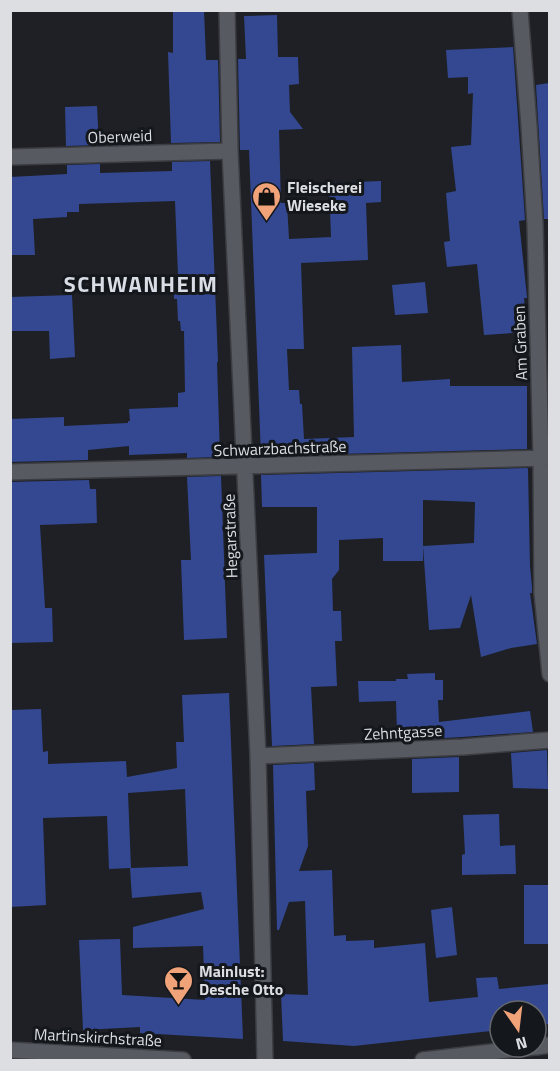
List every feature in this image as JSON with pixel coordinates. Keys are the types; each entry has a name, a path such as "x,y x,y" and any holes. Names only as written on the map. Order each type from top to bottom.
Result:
{"street":[{"name":"Hegarstraße","path":"226,10 230,151 258,756 265,1060"},
{"name":"Am Graben","path":"520,10 535,224 545,458 542,593 549,674"},
{"name":"Oberweid","path":"10,157 230,151"},
{"name":"Schwarzbachstraße","path":"10,472 545,458"},
{"name":"Zehntgasse","path":"258,756 463,747 549,740"},
{"name":"Martinskirchstraße","path":"10,1050 183,1060"},
{"path":"423,1060 488,1052"}],"building":[{"path":"173,10 204,10 206,60 218,60 220,142 171,143 168,52 173,53"},
{"path":"277,15 278,57 298,57 299,84 289,85 290,112 303,129 279,130 281,203 287,203 289,239 331,237 329,183 381,181 381,202 366,203 368,260 301,263 304,349 287,349 289,390 299,390 304,439 354,437 352,347 401,345 402,382 450,379 450,386 527,386 527,449 261,456 249,150 240,150 238,59 246,59 244,16"},
{"path":"513,47 525,220 519,221 527,297 524,298 527,332 484,335 477,264 447,267 444,242 450,241 446,193 456,191 451,147 471,145 473,93 468,94 468,77 448,78 446,50"},
{"path":"549,83 549,219 544,219 536,85"},
{"path":"97,106 99,145 66,146 65,107"},
{"path":"210,161 220,457 187,458 187,453 129,455 129,446 88,450 88,460 10,462 10,419 64,417 64,426 128,423 130,421 129,409 178,407 178,393 185,392 184,331 181,331 180,321 178,321 177,299 174,299 173,275 178,275 175,201 79,204 79,212 67,212 67,217 33,219 35,255 10,255 10,177 67,174 67,165 100,164 100,173 172,171 172,162"},
{"path":"425,282 428,313 395,315 392,285"},
{"path":"72,295 75,357 50,359 49,331 10,331 10,297"},
{"path":"527,468 532,587 532,593 530,593 537,644 511,648 481,657 471,595 460,628 429,630 423,546 423,561 383,561 383,538 339,540 339,570 332,579 333,611 341,611 342,641 335,641 337,686 311,687 314,744 272,746 264,555 317,553 317,507 262,507 261,475","holes":["423,500 475,502 474,543 423,546"]},
{"path":"221,476 227,638 184,640 181,560 191,560 187,477"},
{"path":"89,480 90,489 96,489 97,523 40,525 45,608 52,608 53,642 10,643 10,482"},
{"path":"435,673 435,680 443,680 443,700 438,700 439,722 530,711 533,732 410,740 409,732 397,733 396,701 359,702 358,681 396,681 396,679 408,679 407,674"},
{"path":"229,693 243,1039 140,1033 140,1027 83,1030 79,940 120,939 122,995 205,1000 203,946 133,948 133,927 204,909 201,892 132,898 130,868 109,869 107,816 43,818 46,905 10,907 10,710 41,709 43,752 48,751 48,764 126,761 127,777 177,768 176,742 184,742 182,695","holes":["185,789 188,866 131,868 128,793"]},
{"path":"547,750 548,789 513,788 511,753"},
{"path":"459,757 459,792 412,793 412,759"},
{"path":"314,763 315,790 306,791 308,846 299,871 332,870 334,936 346,935 346,941 374,940 374,948 425,943 429,1002 478,997 476,978 497,977 499,989 549,984 549,1024 548,999 488,999 488,1031 354,1046 283,1041 281,994 308,995 305,901 289,902 279,930 277,930 273,765"},
{"path":"499,814 500,846 515,845 516,874 462,875 462,855 465,854 463,815"},
{"path":"524,885 549,885 549,944 524,944"},
{"path":"452,907 457,955 436,958 431,910"}],"place":[{"name":"Fleischerei Wieseke","path":"266,222"},
{"name":"Mainlust: Desche Otto","path":"178,1006"}],"district":[{"name":"SCHWANHEIM","path":"141,284"}]}
